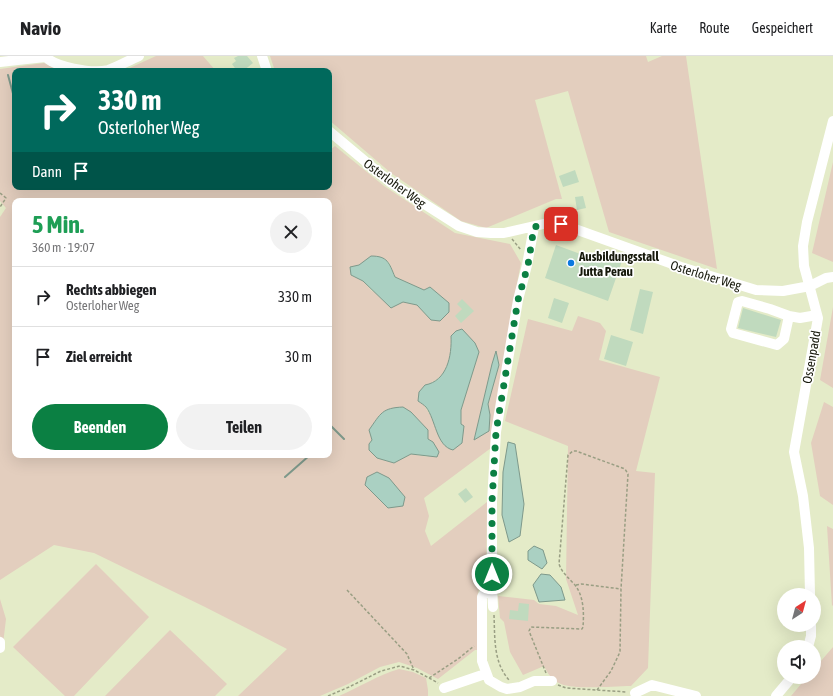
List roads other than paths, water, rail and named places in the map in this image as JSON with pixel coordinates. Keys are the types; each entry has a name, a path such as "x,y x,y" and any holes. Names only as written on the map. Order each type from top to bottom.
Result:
{"street":[{"path":"0,62 45,56 72,68"},
{"path":"112,68 140,56"},
{"path":"262,56 266,68"},
{"name":"Ossenpadd","path":"810,588 809,548 803,496 794,452 817,315 804,266 803,246 807,222 833,121"},
{"name":"Osterloher Weg","path":"332,134 390,182 459,226 477,232 504,233 552,222 681,267 756,290 783,291 810,286 826,278 833,277"},
{"path":"494,607 492,588 492,502 496,432 518,300 528,265 534,227"},
{"path":"789,316 784,339 777,344 733,333 731,329 738,302 742,301 789,316 800,318 817,315"},
{"path":"492,588 486,590 482,597 482,661 488,680 494,684 507,688 520,687 534,681 552,681"},
{"path":"0,642 0,648"},
{"path":"444,688 485,674"},
{"path":"776,696 786,684"},
{"path":"635,693 652,685 696,696"}],"waterway":[{"path":"8,75 12,90"},
{"path":"332,427 344,439"},
{"path":"285,477 307,458"}],"place":[{"name":"Ausbildungsstall Jutta Perau","path":"571,263"}]}
